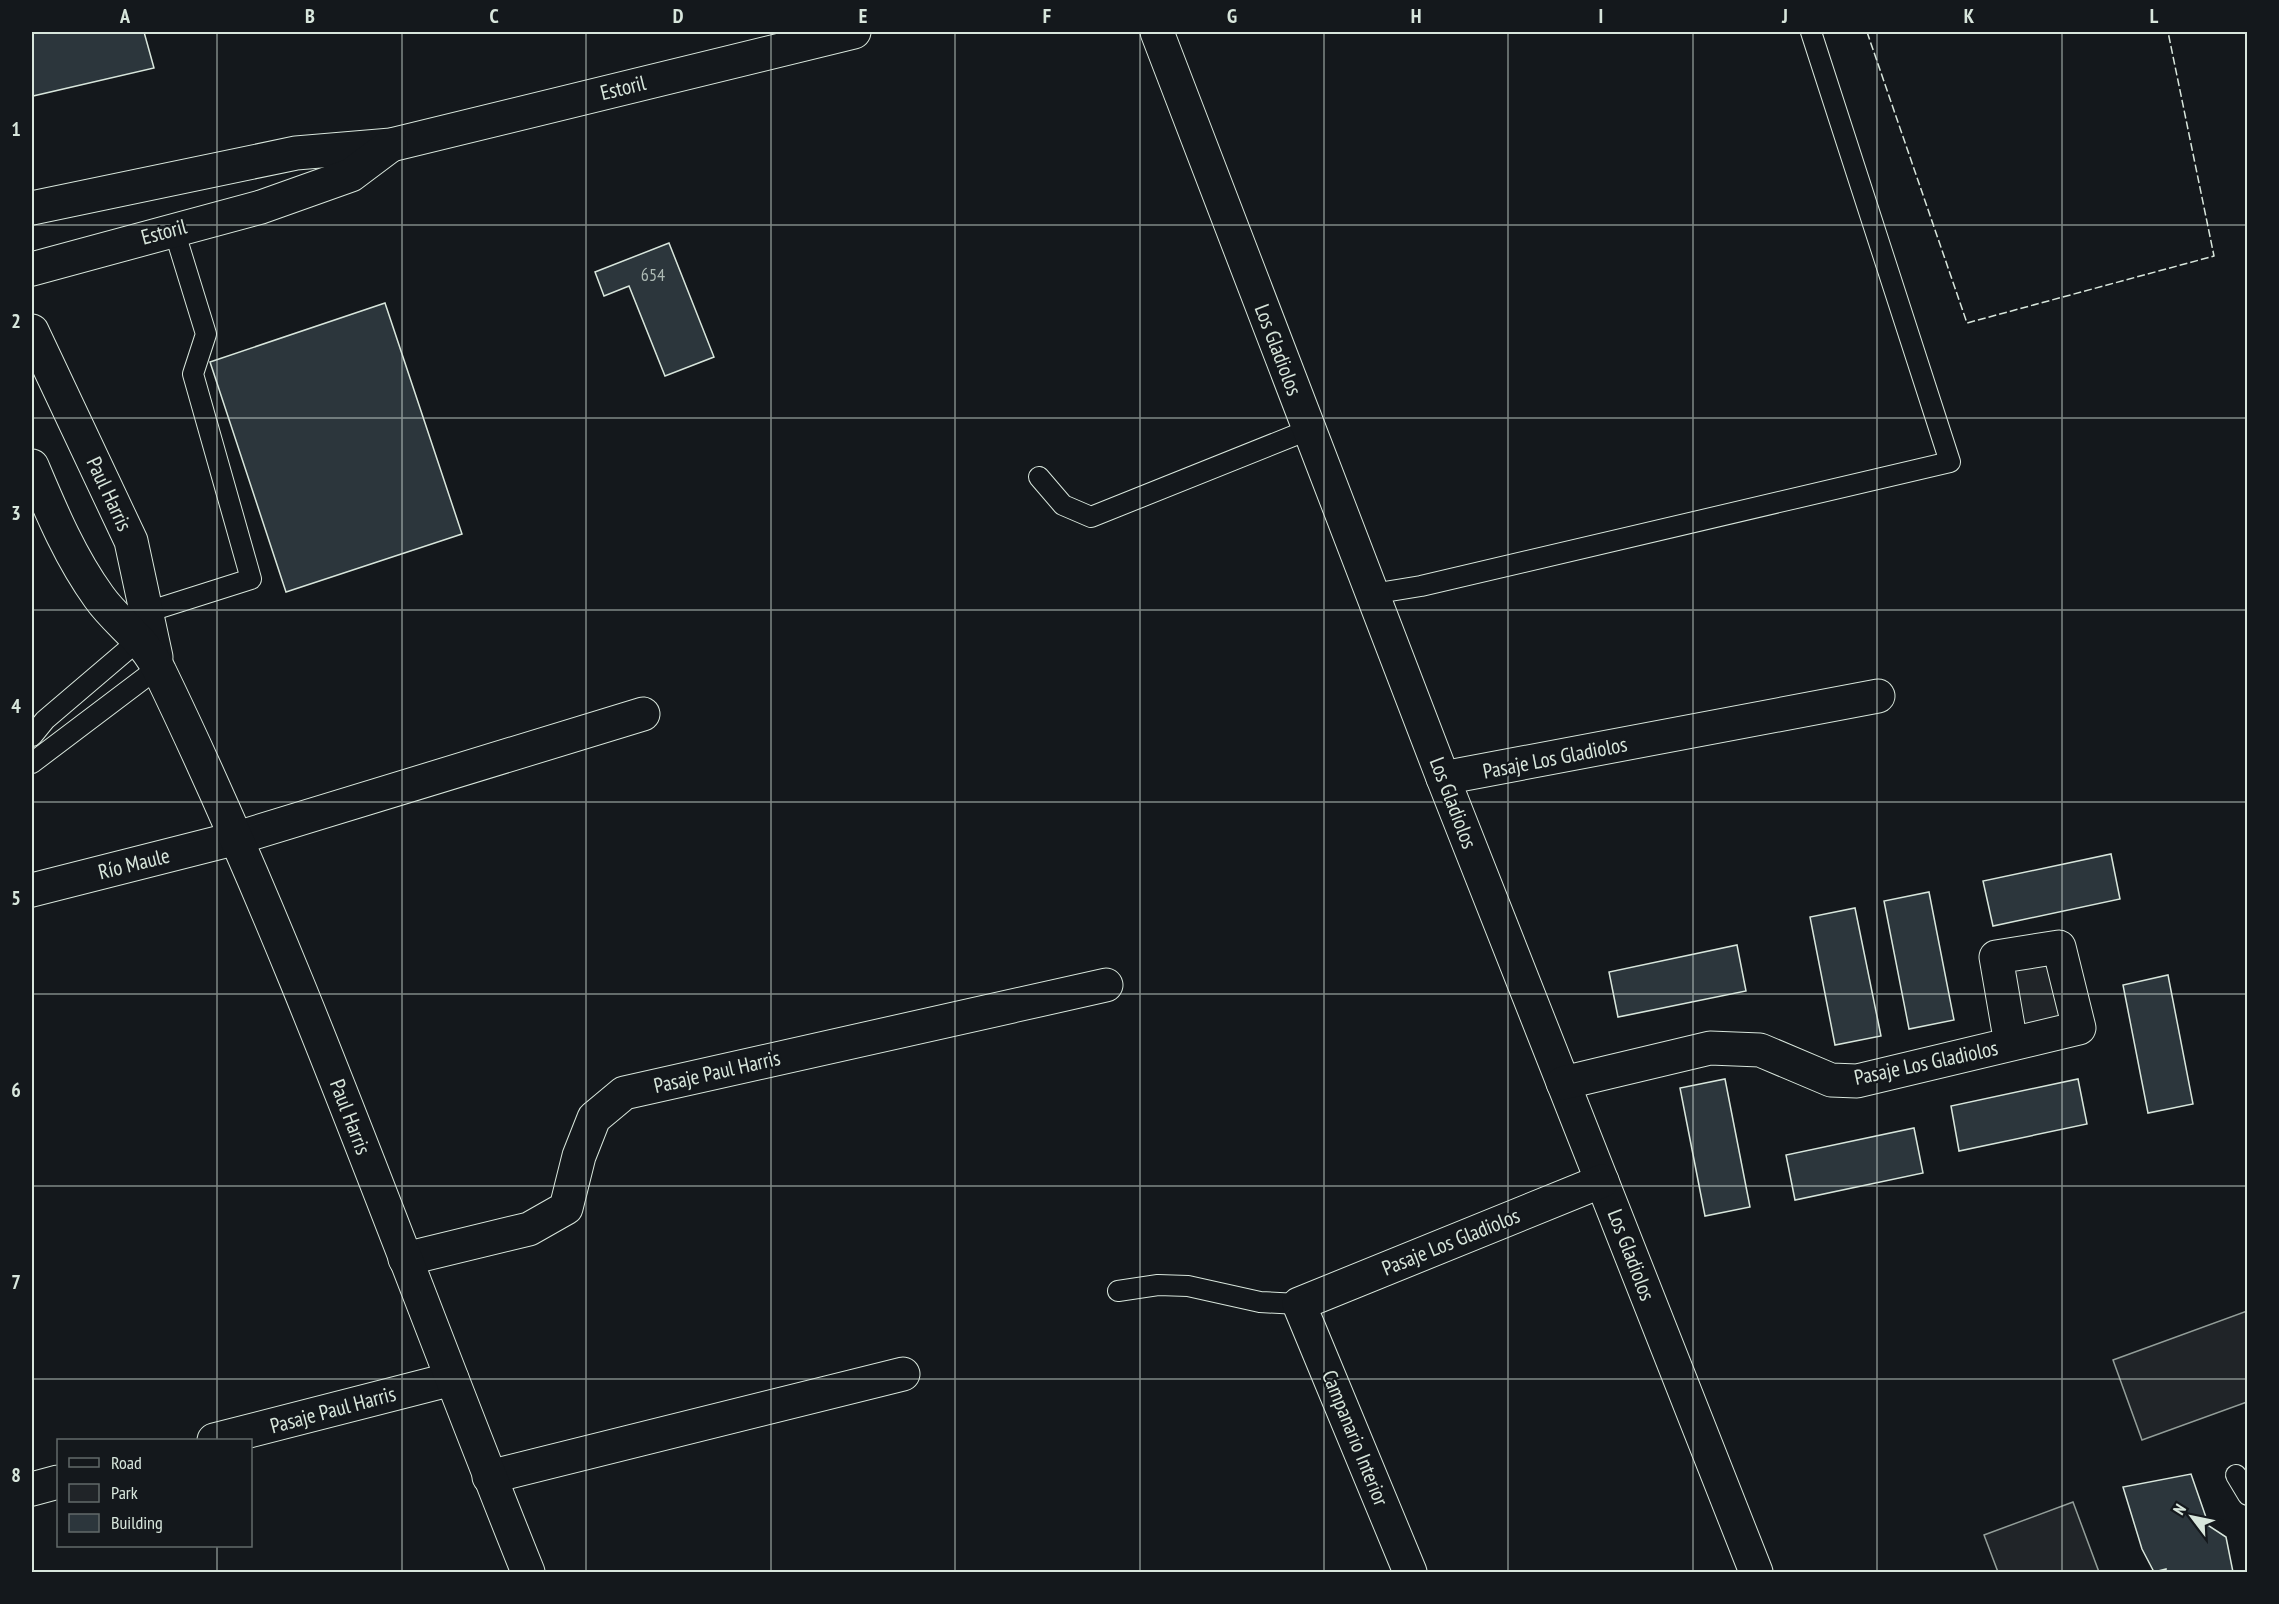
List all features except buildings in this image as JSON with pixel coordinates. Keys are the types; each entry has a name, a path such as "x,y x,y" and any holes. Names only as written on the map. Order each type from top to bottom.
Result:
{"street":[{"name":"Estoril","path":"32,208 296,153 391,145 854,32"},
{"name":"Los Gladiolos","path":"1157,32 1443,778 1756,1572"},
{"name":"Estoril","path":"32,268 261,207 351,175 391,145"},
{"name":"Paul Harris","path":"32,331 131,541 143,626 159,668 237,838 337,1083 528,1572"},
{"name":"Paul Harris","path":"32,466 64,539 100,598 143,626"},
{"name":"Pasaje Los Gladiolos","path":"1443,778 1878,696"},
{"path":"237,838 643,714"},
{"name":"Río Maule","path":"32,890 237,838"},
{"name":"Pasaje Paul Harris","path":"405,1259 529,1229 566,1208 579,1156 594,1118 624,1093 1106,985"},
{"name":"Pasaje Los Gladiolos","path":"1563,1083 1710,1048 1760,1050 1831,1080 1857,1081 2011,1044"},
{"name":"Pasaje Los Gladiolos","path":"1299,1304 1602,1181"},
{"name":"Campanario Interior","path":"1299,1304 1410,1572"},
{"path":"489,1477 903,1374"},
{"name":"Pasaje Paul Harris","path":"218,1439 452,1379"},
{"path":"32,1489 57,1482"}],"lane":[{"path":"1372,594 1421,586 1950,462 1811,32"},
{"path":"32,736 45,720 143,626 251,579 193,374 206,334 174,230"},
{"path":"1039,477 1062,505 1091,517 1308,430"},
{"path":"32,763 159,668"},
{"path":"1118,1291 1158,1285 1188,1286 1260,1302 1299,1304"},
{"path":"2236,1475 2247,1495"}],"green space":[{"path":"2059,947 2079,1028 2011,1044 1996,957"},
{"path":"2247,1311 2247,1402 2142,1440 2113,1360"},
{"path":"2073,1502 2099,1572 1998,1572 1984,1535"}],"fence":[{"path":"1867,32 1967,323 2214,256 2168,32"}]}
